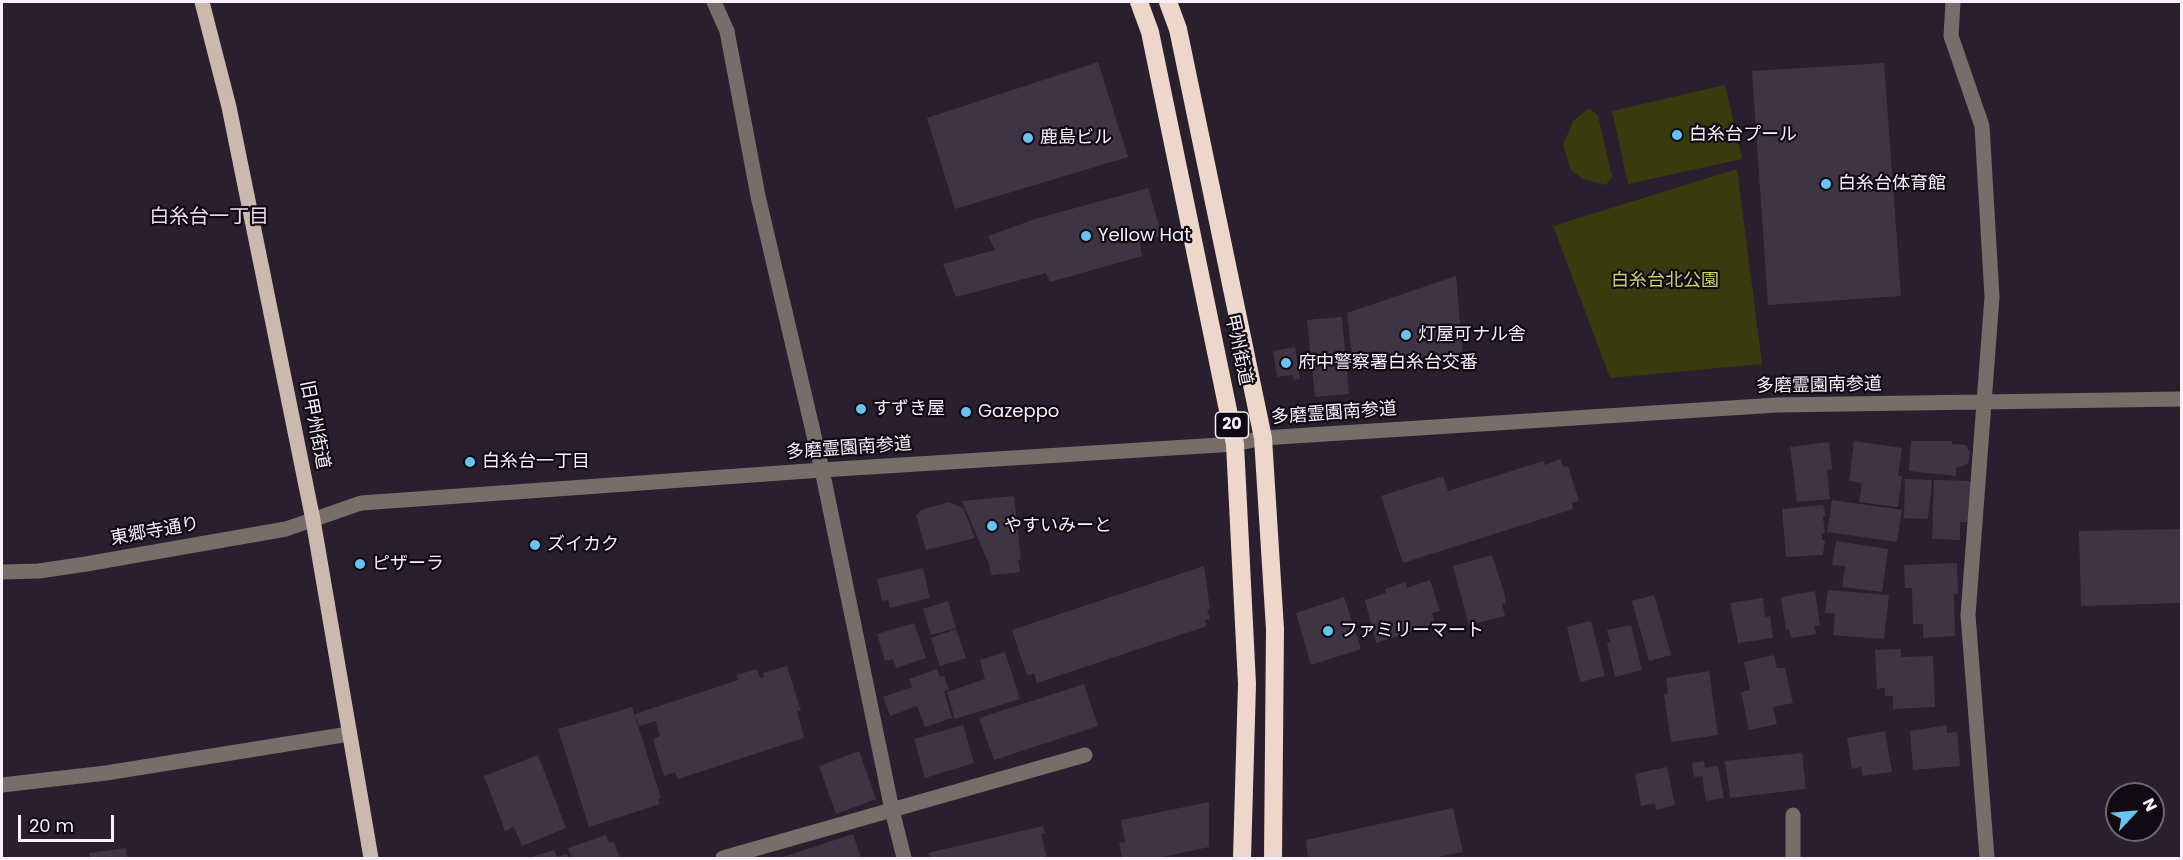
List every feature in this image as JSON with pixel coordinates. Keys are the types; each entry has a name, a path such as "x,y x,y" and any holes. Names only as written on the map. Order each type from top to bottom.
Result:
{"highway":[{"name":"甲州街道","path":"1139,2 1150,32 1235,444 1247,684 1242,858"},
{"name":"甲州街道","path":"1168,2 1178,29 1263,438 1275,629 1273,858"}],"main road":[{"name":"旧甲州街道","path":"202,2 231,118 313,520 371,858"}],"street":[{"path":"714,2 727,31 758,196 822,470 891,810 904,858"},
{"path":"1953,2 1951,36 1982,126 1992,297 1968,615 1987,858"},
{"name":"多磨霊園南参道","path":"313,520 361,503 822,470 1235,444 1263,438 1778,405 2181,399"},
{"name":"東郷寺通り","path":"2,572 39,571 86,564 286,529 313,520"},
{"path":"2,785 106,773 349,734"},
{"path":"723,858 1085,755"},
{"path":"1793,815 1793,858"}],"green space":[{"name":"白糸台プール","path":"1725,85 1742,159 1628,184 1612,111"},
{"path":"1589,108 1598,116 1612,177 1606,185 1583,179 1571,170 1563,145 1573,121"},
{"name":"白糸台北公園","path":"1737,169 1762,364 1610,378 1553,226"}],"building":[{"name":"鹿島ビル","path":"1098,62 1128,157 955,209 927,118"},
{"name":"白糸台体育館","path":"1884,63 1901,296 1768,305 1752,71"},
{"path":"1148,188 1162,235 1140,243 1142,256 1050,282 1046,273 956,297 943,264 995,250 988,236 1035,219"},
{"name":"灯屋可ナル舎","path":"1456,276 1463,356 1353,364 1347,313"},
{"path":"1342,317 1349,394 1315,397 1307,320"},
{"name":"府中警察署白糸台交番","path":"1295,347 1300,379 1294,380 1293,375 1277,377 1273,351"},
{"path":"1854,441 1902,448 1898,476 1902,476 1898,507 1859,502 1862,483 1849,481"},
{"path":"1911,441 1952,441 1952,444 1966,445 1970,452 1968,464 1956,468 1956,476 1909,471"},
{"path":"1829,442 1832,469 1827,470 1830,499 1797,502 1790,447"},
{"path":"1560,459 1563,467 1568,466 1579,501 1572,503 1573,509 1403,563 1381,496 1443,476 1448,491 1543,461 1545,465"},
{"path":"1905,479 1932,480 1928,519 1904,518"},
{"path":"1934,480 1973,481 1972,522 1960,522 1960,540 1932,539"},
{"path":"1014,496 1021,559 1018,560 1020,572 991,575 989,564 962,501"},
{"path":"1832,500 1902,510 1897,542 1827,532"},
{"path":"949,502 963,508 975,538 926,550 916,515 921,510"},
{"path":"1823,505 1826,516 1823,517 1825,533 1822,534 1822,540 1825,540 1823,555 1786,557 1782,509"},
{"path":"2182,529 2182,603 2081,606 2079,531"},
{"path":"1836,541 1888,549 1882,592 1842,587 1845,566 1832,565"},
{"path":"1492,555 1504,592 1506,603 1502,604 1505,616 1469,625 1453,566"},
{"path":"1957,563 1958,594 1954,594 1955,636 1923,638 1923,624 1913,624 1912,588 1905,588 1904,565"},
{"path":"1204,566 1210,609 1207,610 1210,619 1205,620 1207,626 1037,683 1034,673 1027,676 1012,630"},
{"path":"923,568 930,598 890,608 888,600 882,601 877,579"},
{"path":"1430,580 1440,611 1432,613 1435,624 1376,643 1365,600 1386,593 1385,589 1406,582 1407,588"},
{"path":"1828,590 1889,595 1884,639 1833,635 1835,614 1825,613"},
{"path":"1815,591 1820,625 1814,626 1816,634 1791,638 1789,629 1786,630 1781,597"},
{"path":"1654,595 1671,655 1649,661 1632,601"},
{"name":"ファミリーマート","path":"1344,597 1361,649 1311,665 1296,613"},
{"path":"1763,598 1765,617 1770,616 1773,638 1738,643 1730,603"},
{"path":"948,601 956,628 931,635 923,609"},
{"path":"1591,621 1605,676 1580,682 1567,627"},
{"path":"914,623 926,658 896,668 893,659 885,661 877,634"},
{"path":"1631,625 1642,670 1615,677 1607,643 1610,642 1607,630"},
{"path":"956,629 966,658 940,666 931,638"},
{"path":"1901,649 1901,657 1933,656 1935,707 1893,709 1893,696 1885,696 1885,688 1877,689 1875,650"},
{"path":"1005,652 1020,699 955,719 947,692 985,679 980,660"},
{"path":"1774,655 1777,668 1785,668 1793,703 1773,707 1777,724 1749,730 1741,692 1750,690 1744,662"},
{"path":"787,666 801,711 797,711 804,738 678,779 675,772 664,776 653,739 660,736 656,721 639,726 635,714 738,680 737,675 757,669 760,678 764,677 763,673"},
{"path":"937,669 940,677 944,676 949,690 944,691 952,718 925,727 917,706 890,716 883,697 912,687 909,679"},
{"path":"1709,671 1718,735 1671,742 1664,694 1668,694 1666,678"},
{"path":"1084,684 1098,726 994,760 979,718"},
{"path":"632,707 661,798 658,799 660,804 589,827 558,729"},
{"path":"963,725 974,763 925,778 914,739"},
{"path":"1947,725 1947,733 1957,732 1960,766 1913,770 1910,731"},
{"path":"1885,731 1892,772 1863,776 1861,767 1852,769 1847,738"},
{"path":"859,751 876,799 836,814 819,766"},
{"path":"1802,753 1806,789 1730,798 1725,761"},
{"path":"538,755 566,828 522,846 514,827 505,831 484,776"},
{"path":"1704,761 1705,768 1718,766 1724,798 1706,801 1702,776 1694,777 1692,763"},
{"path":"1667,767 1675,805 1656,810 1655,803 1641,806 1635,774"},
{"path":"1209,802 1209,847 1158,858 1122,858 1119,843 1125,842 1121,820"},
{"path":"1453,808 1463,852 1432,858 1308,858 1306,840"},
{"path":"1043,826 1045,833 1041,834 1047,858 930,858 928,853"},
{"path":"853,834 861,858 780,858"},
{"path":"606,835 609,843 614,842 620,858 572,858 568,848"},
{"path":"126,848 127,858 90,858 89,853"},
{"path":"554,850 557,857 567,854 568,858 535,858 534,856"}],"place":[{"name":"白糸台プール","path":"1677,135"},
{"name":"鹿島ビル","path":"1028,138"},
{"name":"白糸台体育館","path":"1826,184"},
{"name":"Yellow Hat","path":"1086,236"},
{"name":"灯屋可ナル舎","path":"1406,335"},
{"name":"府中警察署白糸台交番","path":"1286,363"},
{"name":"すずき屋","path":"861,409"},
{"name":"Gazeppo","path":"966,412"},
{"name":"白糸台一丁目","path":"470,462"},
{"name":"やすいみーと","path":"992,526"},
{"name":"ズイカク","path":"535,545"},
{"name":"ピザーラ","path":"360,564"},
{"name":"ファミリーマート","path":"1328,631"}],"district":[{"name":"白糸台一丁目","path":"209,218"}]}
